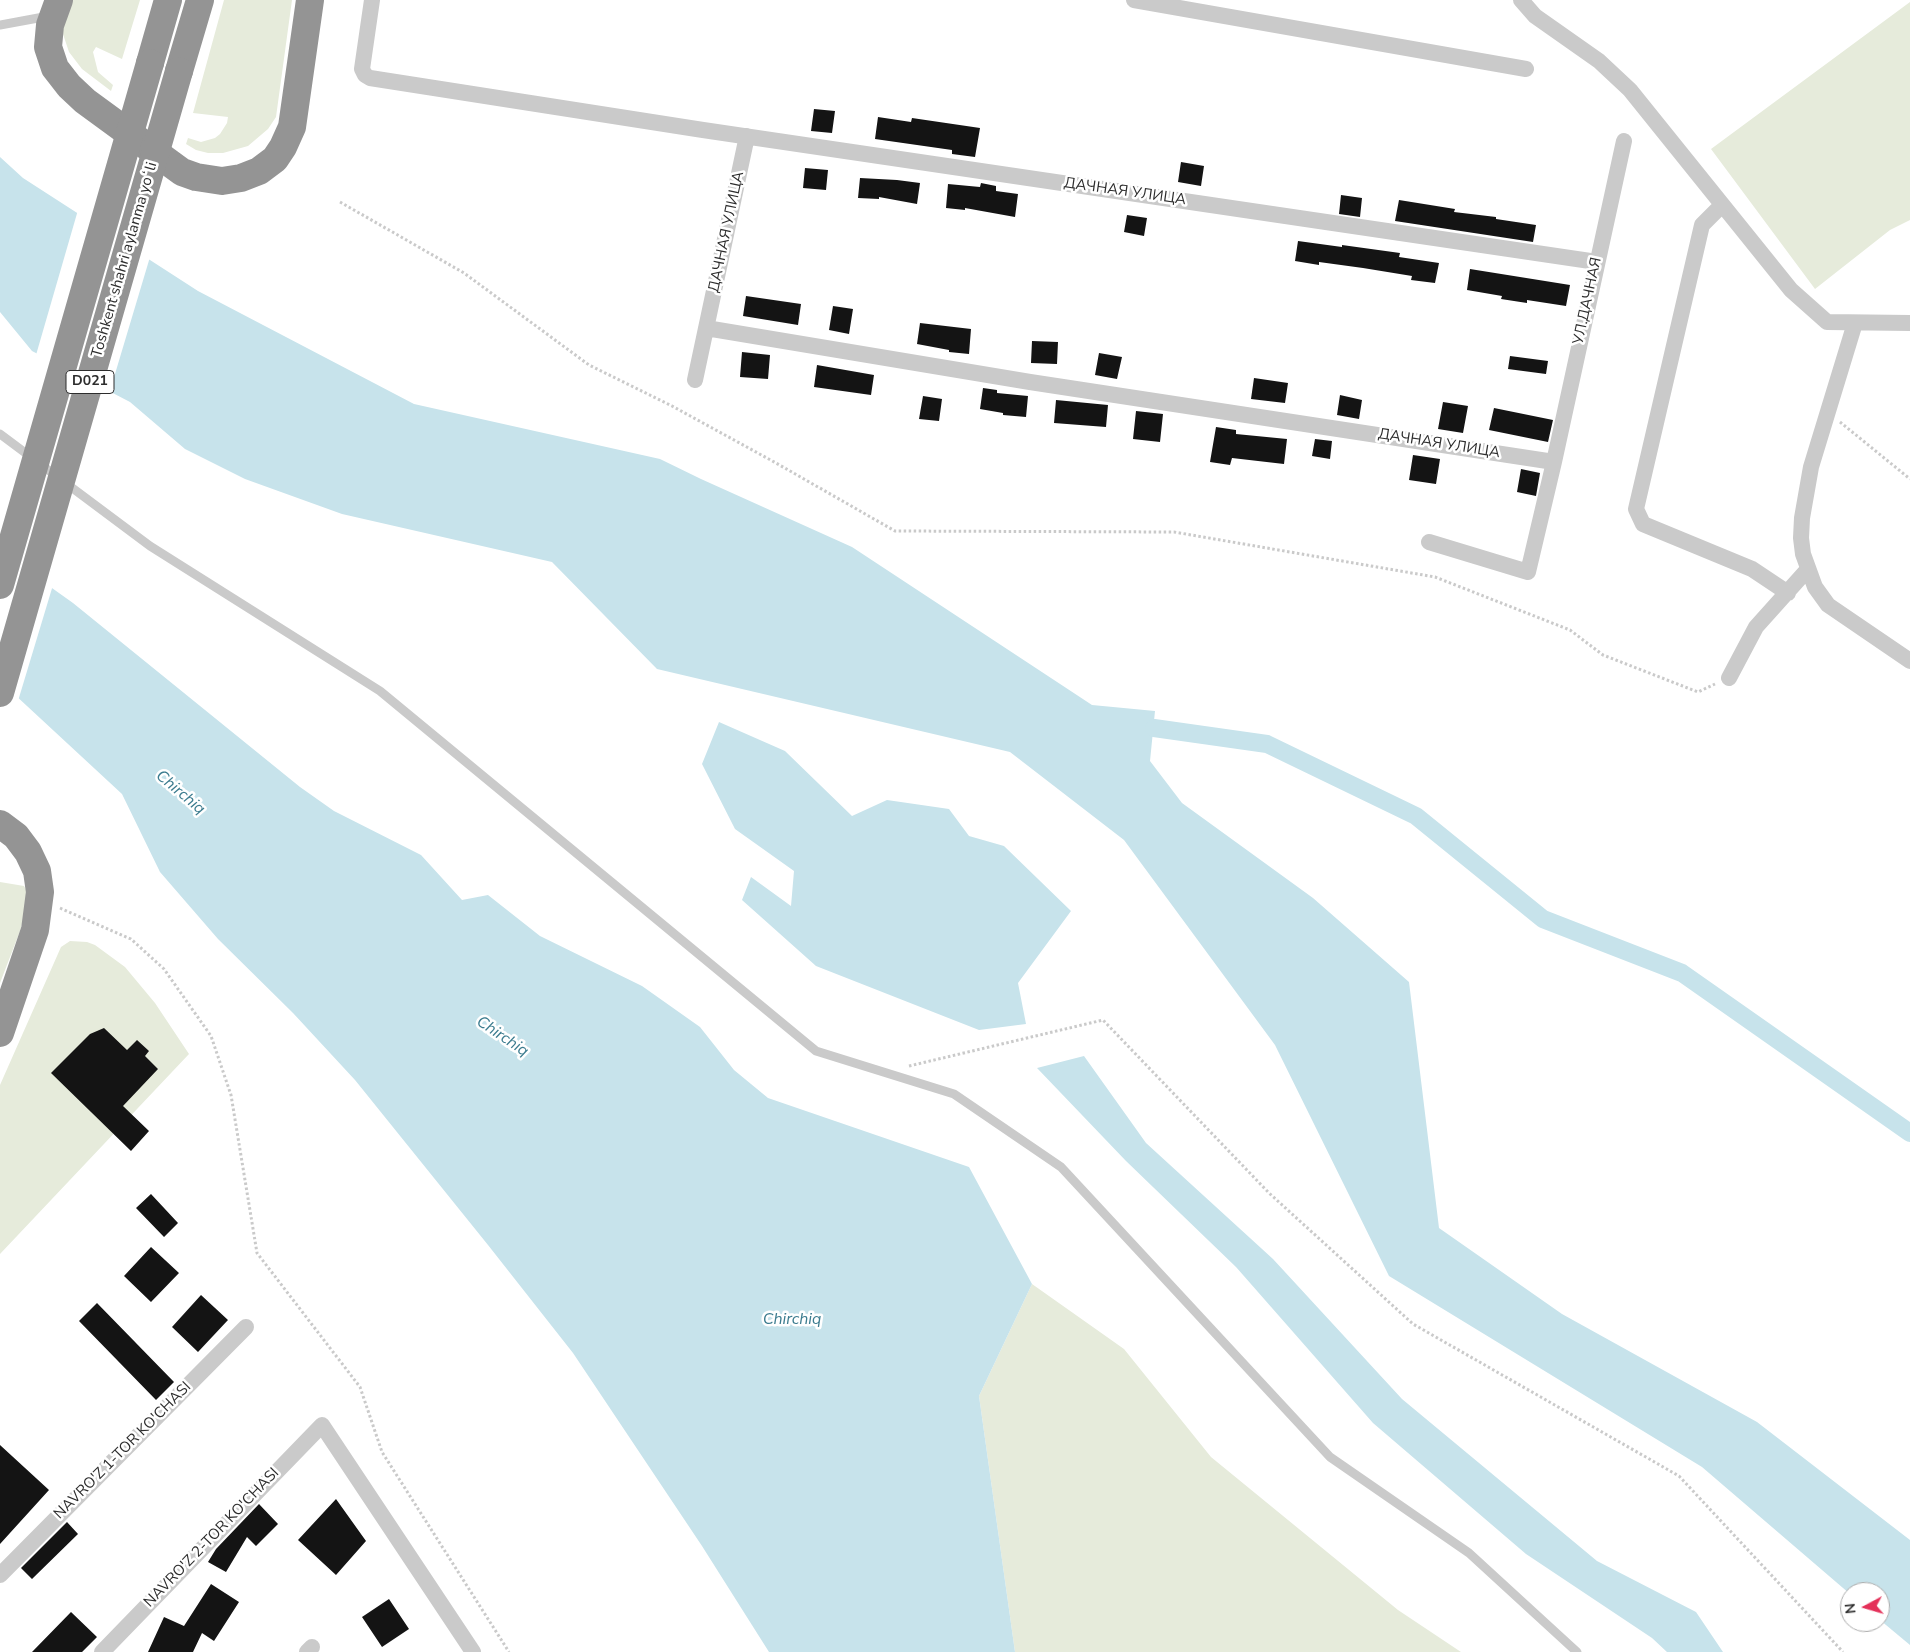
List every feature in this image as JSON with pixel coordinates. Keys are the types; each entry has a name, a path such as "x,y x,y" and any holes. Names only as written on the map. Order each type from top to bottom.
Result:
{"highway":[{"name":"Toshkent shahri aylanma yoʻli","path":"0,585 168,0"},
{"name":"Toshkent shahri aylanma yoʻli","path":"0,693 200,0"},
{"path":"56,7 48,36 50,53 55,68 68,86 85,101 182,172 196,177 222,181 241,178 259,171 275,159 283,147 292,127 310,0"},
{"path":"0,824 16,836 28,852 37,871 40,892 35,930 0,1033"}],"street":[{"path":"372,0 362,69 365,75 370,78 747,136"},
{"path":"1134,0 1526,69"},
{"path":"1521,0 1535,16 1598,62 1630,90 1791,290 1827,322 1910,324"},
{"name":"ДАЧНАЯ УЛИЦА","path":"1554,462 1030,382 706,328 747,136 1596,262"},
{"name":"УЛ.ДАЧНАЯ","path":"1429,542 1528,572 1624,141"},
{"path":"1722,205 1702,225 1636,509 1643,524 1752,569 1788,593"},
{"path":"1855,323 1811,467 1802,518 1801,538 1808,569 1815,587 1828,605 1910,661"},
{"path":"695,380 706,328"},
{"path":"1729,678 1756,627 1808,569"},
{"name":"NAVRO'Z 1-TOR KO'CHASI","path":"0,1575 246,1326"},
{"name":"NAVRO'Z 2-TOR KO'CHASI","path":"102,1652 322,1425 473,1652"}],"lane":[{"path":"0,25 56,7"},
{"path":"0,434 150,546 380,691 816,1051 954,1094 1061,1167 1330,1458 1469,1553 1577,1652"}],"path":[{"path":"340,202 464,273 589,365 672,406 894,531 1174,532 1435,577 1570,630 1603,655 1698,692 1729,678"},
{"path":"1828,412 1910,479"},
{"path":"40,903 64,909 131,939 164,970 211,1036 231,1095 257,1252 360,1387 382,1452 509,1652"},
{"path":"884,1072 1103,1020 1269,1193 1413,1324 1679,1476 1843,1652"}],"green space":[{"path":"73,0 140,0 122,59 96,47 93,52 98,72 113,85 111,91 82,69 69,52 63,34 63,24"},
{"path":"224,0 292,0 276,117 268,129 248,146 223,153 208,153 196,150 186,144 188,138 201,142 215,138 227,123 228,117 193,113"},
{"path":"1910,2 1910,220 1890,230 1815,289 1711,149"},
{"path":"0,882 24,886 28,893 28,902 20,931 0,983"},
{"path":"70,941 87,942 95,945 125,967 155,1003 189,1054 0,1254 0,1085 61,947"},
{"path":"1032,1284 1124,1349 1211,1457 1398,1610 1461,1652 1015,1652 979,1396"}],"water":[{"path":"0,157 23,178 198,291 414,404 660,459 852,547 1092,705 1155,711 1150,761 1182,803 1313,898 1409,982 1439,1228 1562,1314 1757,1422 1910,1540 1910,1645 1890,1628 1890,1582 1840,1582 1840,1585 1702,1467 1389,1276 1275,1045 1124,840 1010,752 657,669 552,562 342,514 245,479 185,449 130,402 32,351 0,312"},
{"name":"Chirchiq","path":"0,551 73,603 300,787 334,811 421,855 462,900 488,895 540,936 642,986 700,1027 734,1070 768,1098 969,1167 1032,1284 979,1396 1015,1652 769,1652 702,1546 573,1353 488,1245 355,1080 293,1013 218,939 160,872 122,794 0,681"},
{"path":"719,722 785,751 852,816 887,800 949,809 969,836 1004,846 1071,911 1018,983 1026,1024 979,1030 816,966 742,900 751,877 791,906 794,871 735,829 702,764"},
{"path":"1084,1056 1146,1143 1273,1259 1402,1399 1597,1561 1696,1612 1723,1652 1667,1652 1652,1638 1526,1554 1373,1423 1236,1267 1126,1161 1037,1068"}],"pier":[{"path":"78,210 150,257 109,394 36,355"},
{"path":"0,549 53,585 18,701 0,685"}],"building":[{"path":"814,109 835,111 832,133 811,131"},
{"path":"878,117 911,122 912,118 980,128 975,157 952,154 952,150 875,139"},
{"path":"1181,162 1204,166 1201,186 1178,182"},
{"path":"805,168 828,170 826,190 803,188"},
{"path":"860,178 920,183 917,204 879,197 879,199 858,198"},
{"path":"981,183 996,186 996,191 1018,194 1015,217 965,208 965,210 946,208 948,184 980,187"},
{"path":"1341,195 1362,198 1360,217 1339,214"},
{"path":"1399,200 1455,209 1454,212 1496,217 1496,219 1536,225 1533,242 1395,221"},
{"path":"1127,215 1147,218 1144,236 1124,232"},
{"path":"1298,241 1400,253 1399,257 1439,263 1435,283 1411,280 1412,276 1363,268 1319,262 1319,265 1295,261"},
{"path":"1470,269 1570,285 1566,306 1527,300 1527,303 1501,299 1502,296 1467,290"},
{"path":"746,296 801,304 798,325 743,316"},
{"path":"833,306 853,309 849,334 829,330"},
{"path":"920,323 971,329 969,354 949,352 949,350 917,344"},
{"path":"1032,341 1058,342 1057,364 1031,363"},
{"path":"742,352 770,355 768,379 740,377"},
{"path":"1099,353 1122,357 1117,379 1095,375"},
{"path":"1510,356 1548,361 1546,374 1508,369"},
{"path":"817,365 874,375 871,395 814,387"},
{"path":"1254,378 1288,383 1285,403 1251,399"},
{"path":"983,388 997,390 997,393 1028,396 1026,417 1003,415 1003,413 980,409"},
{"path":"1340,395 1362,400 1359,419 1337,415"},
{"path":"923,396 942,399 939,421 919,419"},
{"path":"1056,400 1108,405 1106,427 1054,423"},
{"path":"1443,402 1468,406 1463,433 1438,429"},
{"path":"1494,408 1553,420 1548,442 1489,430"},
{"path":"1136,411 1163,414 1160,442 1133,439"},
{"path":"1216,427 1236,430 1236,434 1287,439 1284,464 1232,458 1230,465 1210,462"},
{"path":"1315,439 1332,441 1330,459 1312,456"},
{"path":"1413,455 1440,459 1436,484 1409,480"},
{"path":"1521,469 1540,473 1536,496 1517,492"},
{"path":"104,1028 127,1050 137,1040 149,1051 145,1056 158,1069 123,1106 149,1131 131,1151 51,1073 90,1034"},
{"path":"151,1194 178,1223 164,1237 136,1208"},
{"path":"151,1247 179,1273 151,1302 124,1276"},
{"path":"201,1295 228,1320 198,1352 172,1327"},
{"path":"97,1303 174,1382 156,1400 79,1321"},
{"path":"0,1445 49,1490 0,1544"},
{"path":"336,1499 366,1541 336,1575 298,1540"},
{"path":"259,1504 278,1524 256,1546 247,1537 226,1572 208,1562 216,1549"},
{"path":"67,1522 78,1534 32,1579 21,1568"},
{"path":"211,1584 239,1602 214,1641 202,1633 193,1652 148,1652 164,1617 184,1626"},
{"path":"389,1599 409,1629 382,1647 362,1617"},
{"path":"71,1612 97,1637 82,1652 32,1652"}],"waterway":[{"path":"1154,728 1267,744 1416,816 1543,919 1682,973 1910,1133"}]}
